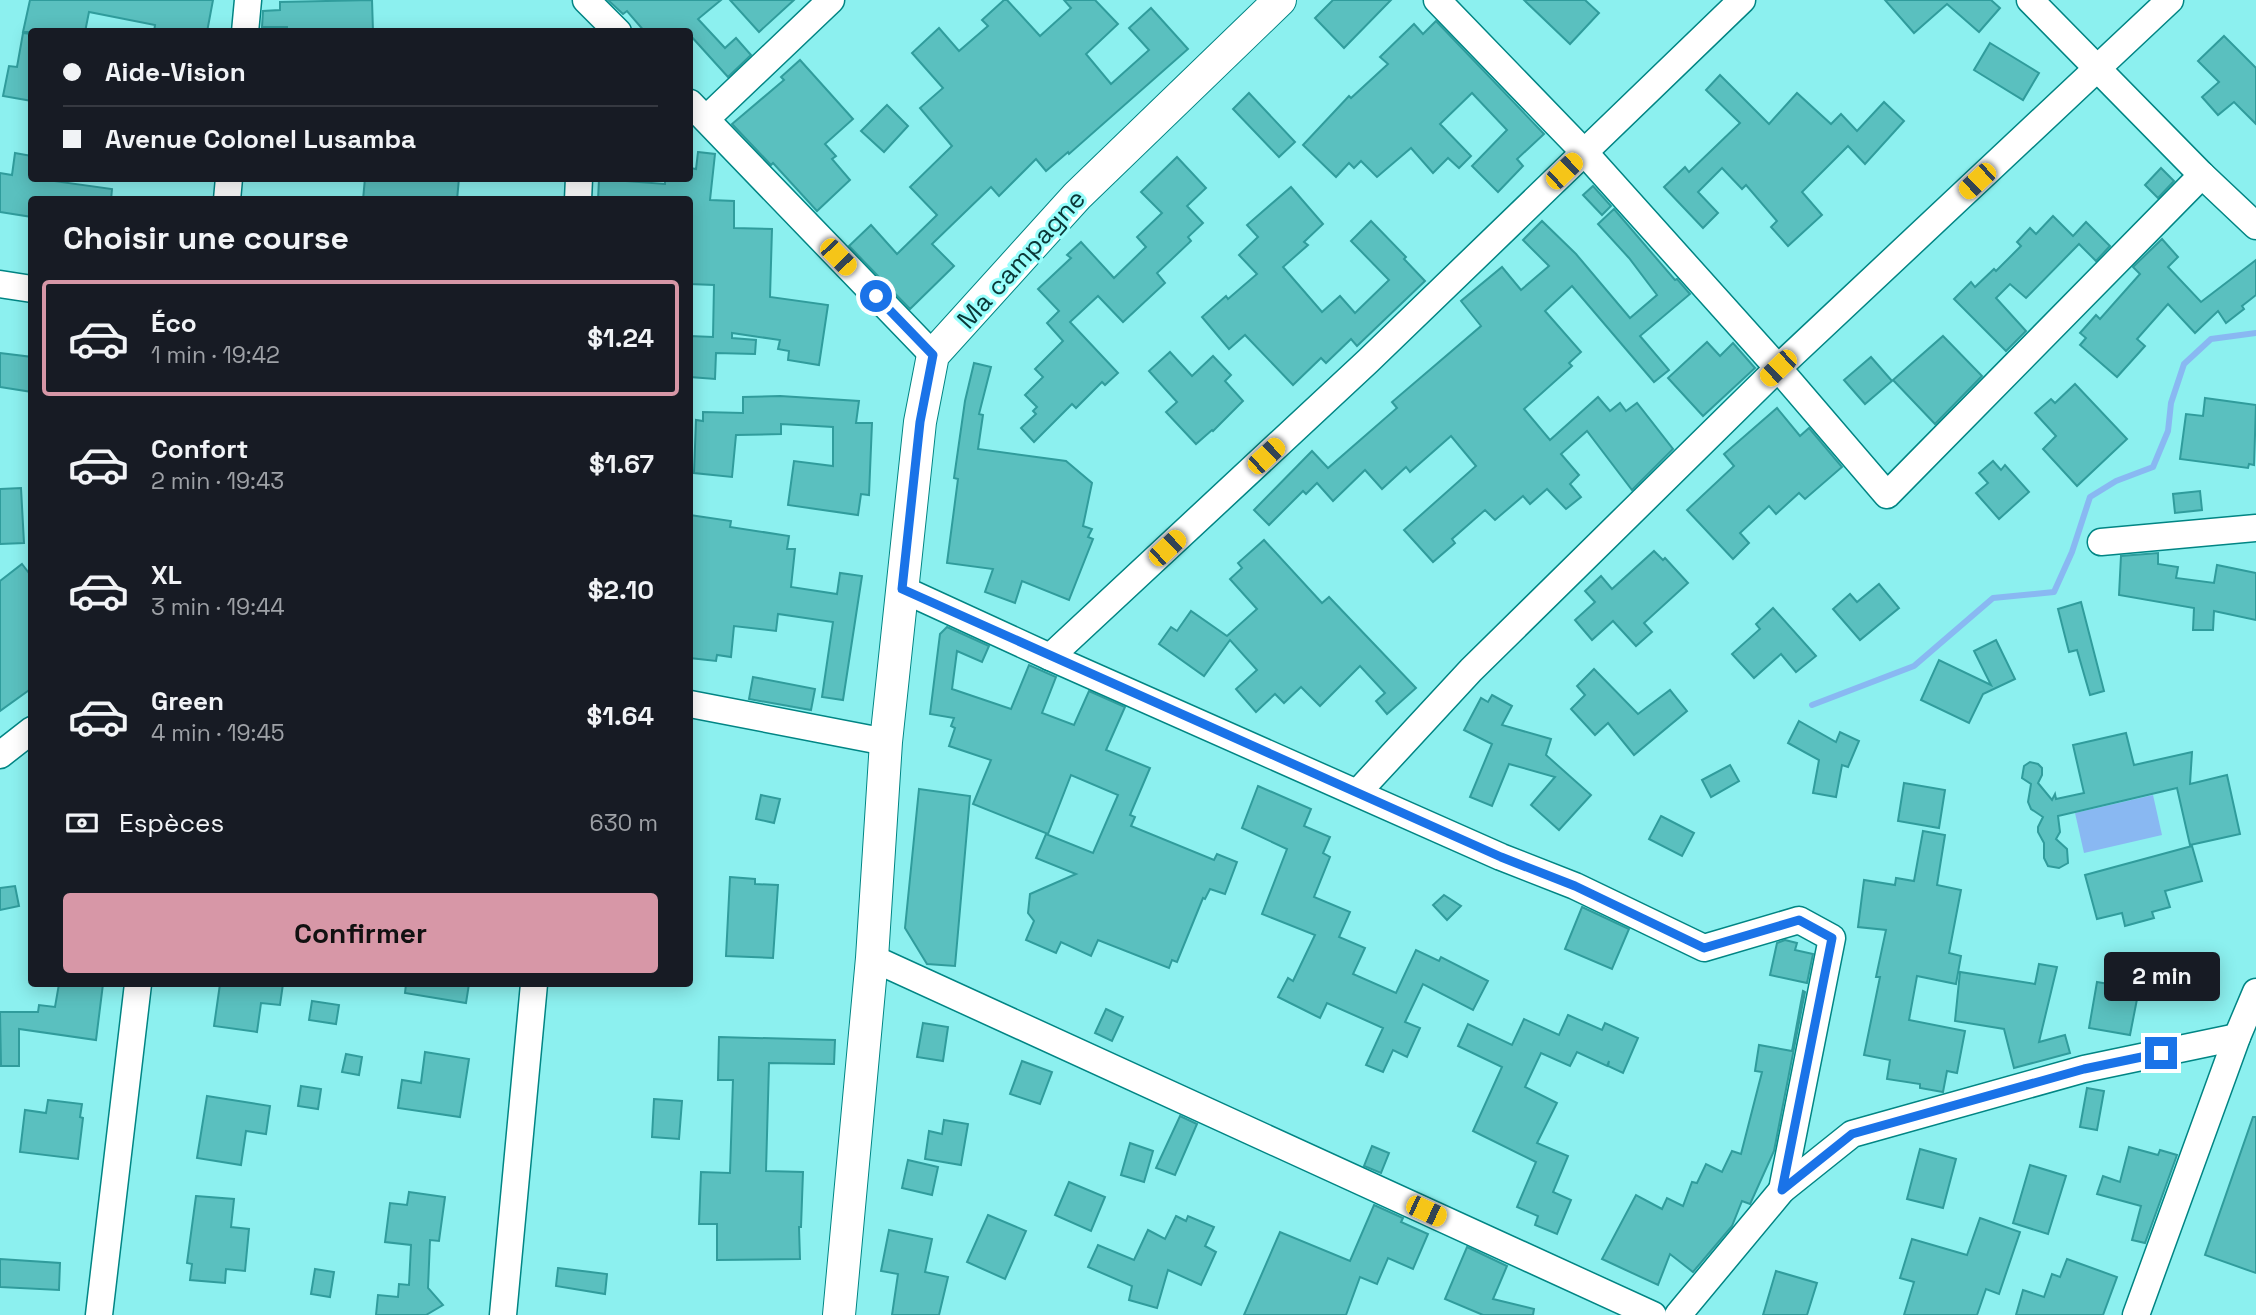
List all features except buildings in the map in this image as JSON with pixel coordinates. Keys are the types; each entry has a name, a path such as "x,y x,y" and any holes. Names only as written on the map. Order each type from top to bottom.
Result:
{"street":[{"path":"245,28 248,0"},
{"path":"831,0 698,111 933,355 920,422 886,742 872,958 839,1315"},
{"name":"Ma campagne","path":"933,355 1077,195 1280,0"},
{"path":"1437,0 1584,152 1778,368 1887,495 2202,175"},
{"path":"1050,657 1368,361 1742,0"},
{"path":"2030,0 2202,175 2256,226"},
{"path":"1358,792 1471,670 1778,368 2170,0"},
{"path":"586,28 587,1"},
{"path":"587,1 614,28"},
{"path":"0,284 28,288"},
{"path":"2101,542 2256,528"},
{"path":"902,589 1501,857 1714,945 1799,920 1832,938 1782,1190"},
{"path":"693,705 886,742"},
{"path":"0,755 28,733"},
{"path":"872,958 1653,1315"},
{"path":"99,1315 138,987"},
{"path":"503,1315 534,987"},
{"path":"2136,1315 2237,1037 2254,1000"},
{"path":"1678,1315 1782,1190 1852,1134 2084,1069 2237,1037"}],"water":[{"path":"2153,795 2162,835 2084,853 2075,813"}],"waterway":[{"path":"1812,705 1914,666 1993,598 2054,592 2072,552 2090,497 2116,481 2153,467 2168,431 2171,403 2184,364 2211,339 2256,333"}],"route":[{"path":"876,296 933,355 920,422 902,589 1374,801 1501,857 1575,886 1704,948 1799,920 1832,938 1782,1190 1852,1134 2084,1069 2161,1053"}]}
